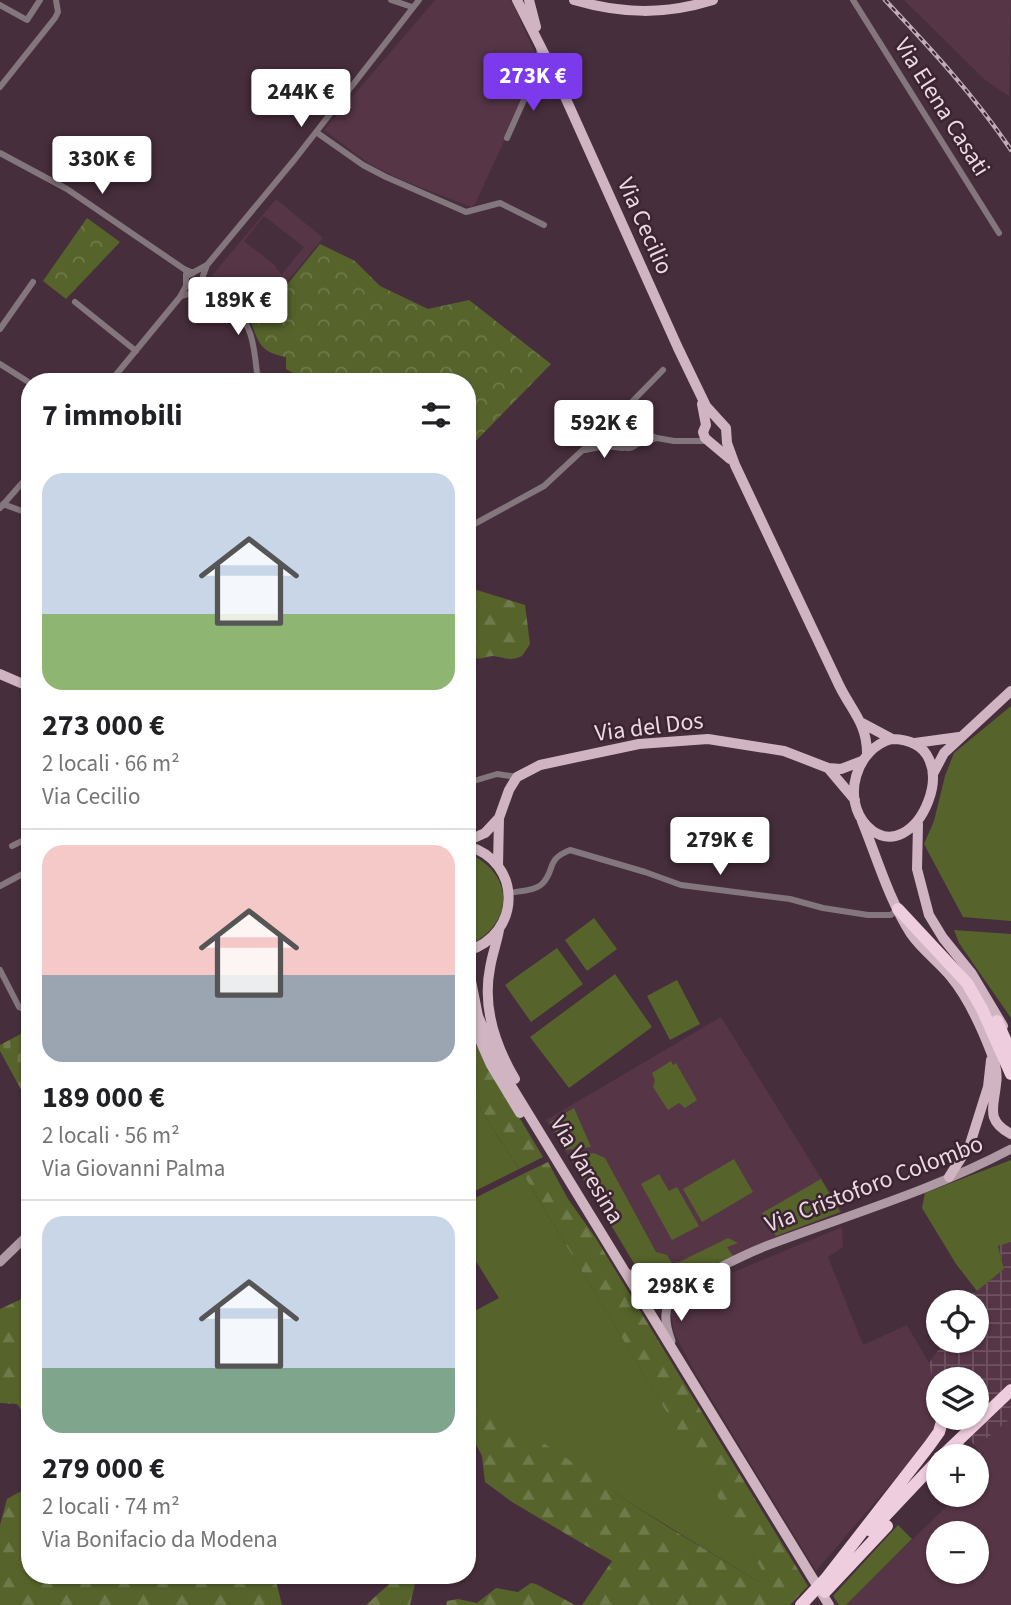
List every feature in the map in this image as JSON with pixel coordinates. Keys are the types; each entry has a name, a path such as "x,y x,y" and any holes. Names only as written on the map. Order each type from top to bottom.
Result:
{"highway":[{"path":"898,909 967,983 982,1009 1011,1074"},
{"path":"989,1005 1011,1053"},
{"path":"955,1444 1011,1390"},
{"path":"966,1444 1011,1401"},
{"path":"826,1584 940,1430"},
{"path":"809,1603 926,1473"},
{"path":"826,1584 926,1484"}],"main road":[{"name":"Via Cecilio","path":"517,0 554,73"},
{"name":"Via Cecilio","path":"529,0 533,20 554,73 647,282 706,407 718,421"},
{"path":"574,0 601,8 643,13 690,7 713,0"},
{"name":"Via Cecilio","path":"699,392 705,426"},
{"path":"735,465 704,435 705,426 711,421 718,421 726,428 726,437 735,465 840,687 862,723 867,738 865,757 855,782 855,800 862,821 898,909 912,934 951,976 967,1000 991,1052 997,1072 992,1103 993,1115 1002,1128 1011,1134"},
{"path":"711,442 720,443 726,437"},
{"path":"1,676 21,684"},
{"path":"1011,691 944,753 933,775 928,805 918,824 917,869 929,915 943,938 972,974 1011,1040"},
{"path":"862,723 892,739 915,743 960,736"},
{"name":"Via del Dos","path":"517,777 540,765 639,744 689,738 761,746 802,757 828,768 855,800"},
{"path":"828,768 841,769 865,757 877,744 892,739"},
{"path":"915,743 927,757 933,775"},
{"path":"498,866 499,818 517,777"},
{"path":"476,838 499,818"},
{"path":"862,821 875,833 891,836 901,834 918,824"},
{"path":"476,849 498,866 509,893 508,910 499,930 488,982 490,1023 500,1051 551,1152"},
{"path":"476,948 499,930"},
{"name":"Via Varesina","path":"476,1006 493,1054 829,1605"},
{"path":"476,1032 503,1086 528,1125 551,1152"},
{"path":"949,1177 970,1144 988,1087 991,1052"}],"street":[{"path":"0,5 27,20 40,0"},
{"path":"0,87 55,18 58,12 56,0"},
{"path":"391,0 416,3"},
{"name":"Via Elena Casati","path":"853,0 999,233"},
{"path":"118,373 180,297 190,273 207,265 316,132 416,3"},
{"path":"507,138 540,64 539,44"},
{"path":"535,77 554,73"},
{"path":"316,132 363,165 466,212 500,203 544,225"},
{"path":"0,153 67,189 229,301 246,319 252,337 257,373"},
{"path":"180,297 204,283 207,265"},
{"path":"0,330 33,282"},
{"path":"186,286 192,292"},
{"path":"75,302 136,351"},
{"path":"1,367 21,378"},
{"path":"623,448 616,438 625,409 663,370"},
{"path":"631,402 627,416 639,436 636,445"},
{"path":"688,440 705,426"},
{"path":"476,523 544,486 601,433 634,428 657,438 711,442"},
{"path":"581,453 594,447 628,449 642,441 657,438"},
{"path":"21,484 2,506 21,511"},
{"name":"Via del Dos","path":"476,780 497,774 517,777"},
{"path":"12,846 21,842"},
{"path":"509,893 543,884 551,863 559,854 570,850 645,872 681,886 790,899 823,908 868,915 891,915 898,909"},
{"path":"0,886 21,875"},
{"path":"0,970 21,1008"},
{"name":"Via Cristoforo Colombo","path":"675,1291 767,1245 949,1177 1011,1149"},
{"path":"0,1262 21,1242"},
{"path":"624,1271 653,1288 675,1291 666,1304 665,1324 673,1346"},
{"path":"647,1309 666,1304"}],"shaded area":[{"path":"435,0 511,0 540,64 475,204 471,207 402,180 368,163 324,130"},
{"path":"904,0 1011,0 1009,96 985,80"},
{"path":"276,199 323,238 259,316 211,277","holes":["264,216 304,247 282,274 276,266 244,241"]},
{"path":"721,1017 842,1212 775,1237 673,1285 638,1270 546,1120"},
{"path":"842,1227 843,1247 828,1257 863,1345 907,1325 929,1363 930,1367 926,1367 926,1430 935,1432 816,1571 696,1374 674,1333 671,1314 683,1293"},
{"path":"1011,1242 1011,1418 980,1444 973,1444 961,1430 989,1430 989,1367 930,1367 929,1363 936,1353 989,1353 989,1290 978,1290 1004,1269 998,1245"},
{"path":"1011,1418 1011,1605 846,1605 926,1526 926,1584 989,1584 989,1521 932,1521 946,1507 989,1507 989,1444 980,1444"}],"green space":[{"path":"87,218 120,242 66,299 43,281"},
{"path":"320,244 355,261 380,286 428,309 469,300 551,364 476,441 476,373 293,373 286,369 286,357 269,352 260,344 248,316 249,311 260,318"},
{"path":"476,590 525,605 530,644 522,656 510,659 493,656 476,658"},
{"path":"1011,706 1011,921 963,917 924,844 934,821 945,776 954,753"},
{"path":"476,858 494,872 501,885 503,898 501,912 495,924 476,941"},
{"path":"594,918 617,949 587,971 565,940"},
{"path":"954,930 1011,934 1011,1018 959,943"},
{"path":"557,948 583,984 531,1022 505,985"},
{"path":"615,974 652,1027 569,1088 530,1037"},
{"path":"677,980 700,1024 670,1040 647,996"},
{"path":"21,1034 21,1090 0,1051 0,1045"},
{"path":"476,1045 543,1157 519,1169 476,1102"},
{"path":"671,1061 673,1065 676,1063 697,1100 685,1108 679,1103 668,1110 653,1087 655,1081 652,1073"},
{"path":"476,1102 519,1169 476,1190"},
{"path":"574,1108 591,1147 566,1150 550,1122"},
{"path":"594,1153 605,1158 656,1252 667,1255 673,1265 728,1238 738,1243 727,1247 733,1256 673,1285 638,1270 570,1156"},
{"path":"734,1159 753,1192 702,1222 683,1189"},
{"path":"1011,1160 1011,1242 998,1246 1004,1269 978,1290 956,1264 922,1208 925,1193"},
{"path":"548,1162 568,1199 595,1237 808,1586 790,1605 582,1605 612,1561 512,1502 485,1482 482,1456 476,1444 476,1408 530,1435 658,1521 754,1579 771,1585 523,1174"},
{"path":"523,1174 772,1586 754,1579 630,1503 554,1451 476,1410 476,1310 499,1298 476,1261 476,1198"},
{"path":"659,1174 669,1191 677,1187 699,1226 672,1240 641,1184"},
{"path":"821,1179 840,1212 776,1236 762,1213"},
{"path":"21,1299 21,1410 17,1404 0,1403 0,1309"},
{"path":"21,1491 21,1584 277,1584 282,1605 0,1605 0,1525 7,1499"},
{"path":"898,1525 912,1539 846,1605 839,1605 833,1596"},
{"path":"531,1583 575,1605 446,1605 447,1601 458,1599 477,1603 496,1588 518,1592"},
{"path":"389,1584 415,1584 410,1605 366,1605"}],"railway":[{"path":"885,0 967,91 1011,150"}]}
